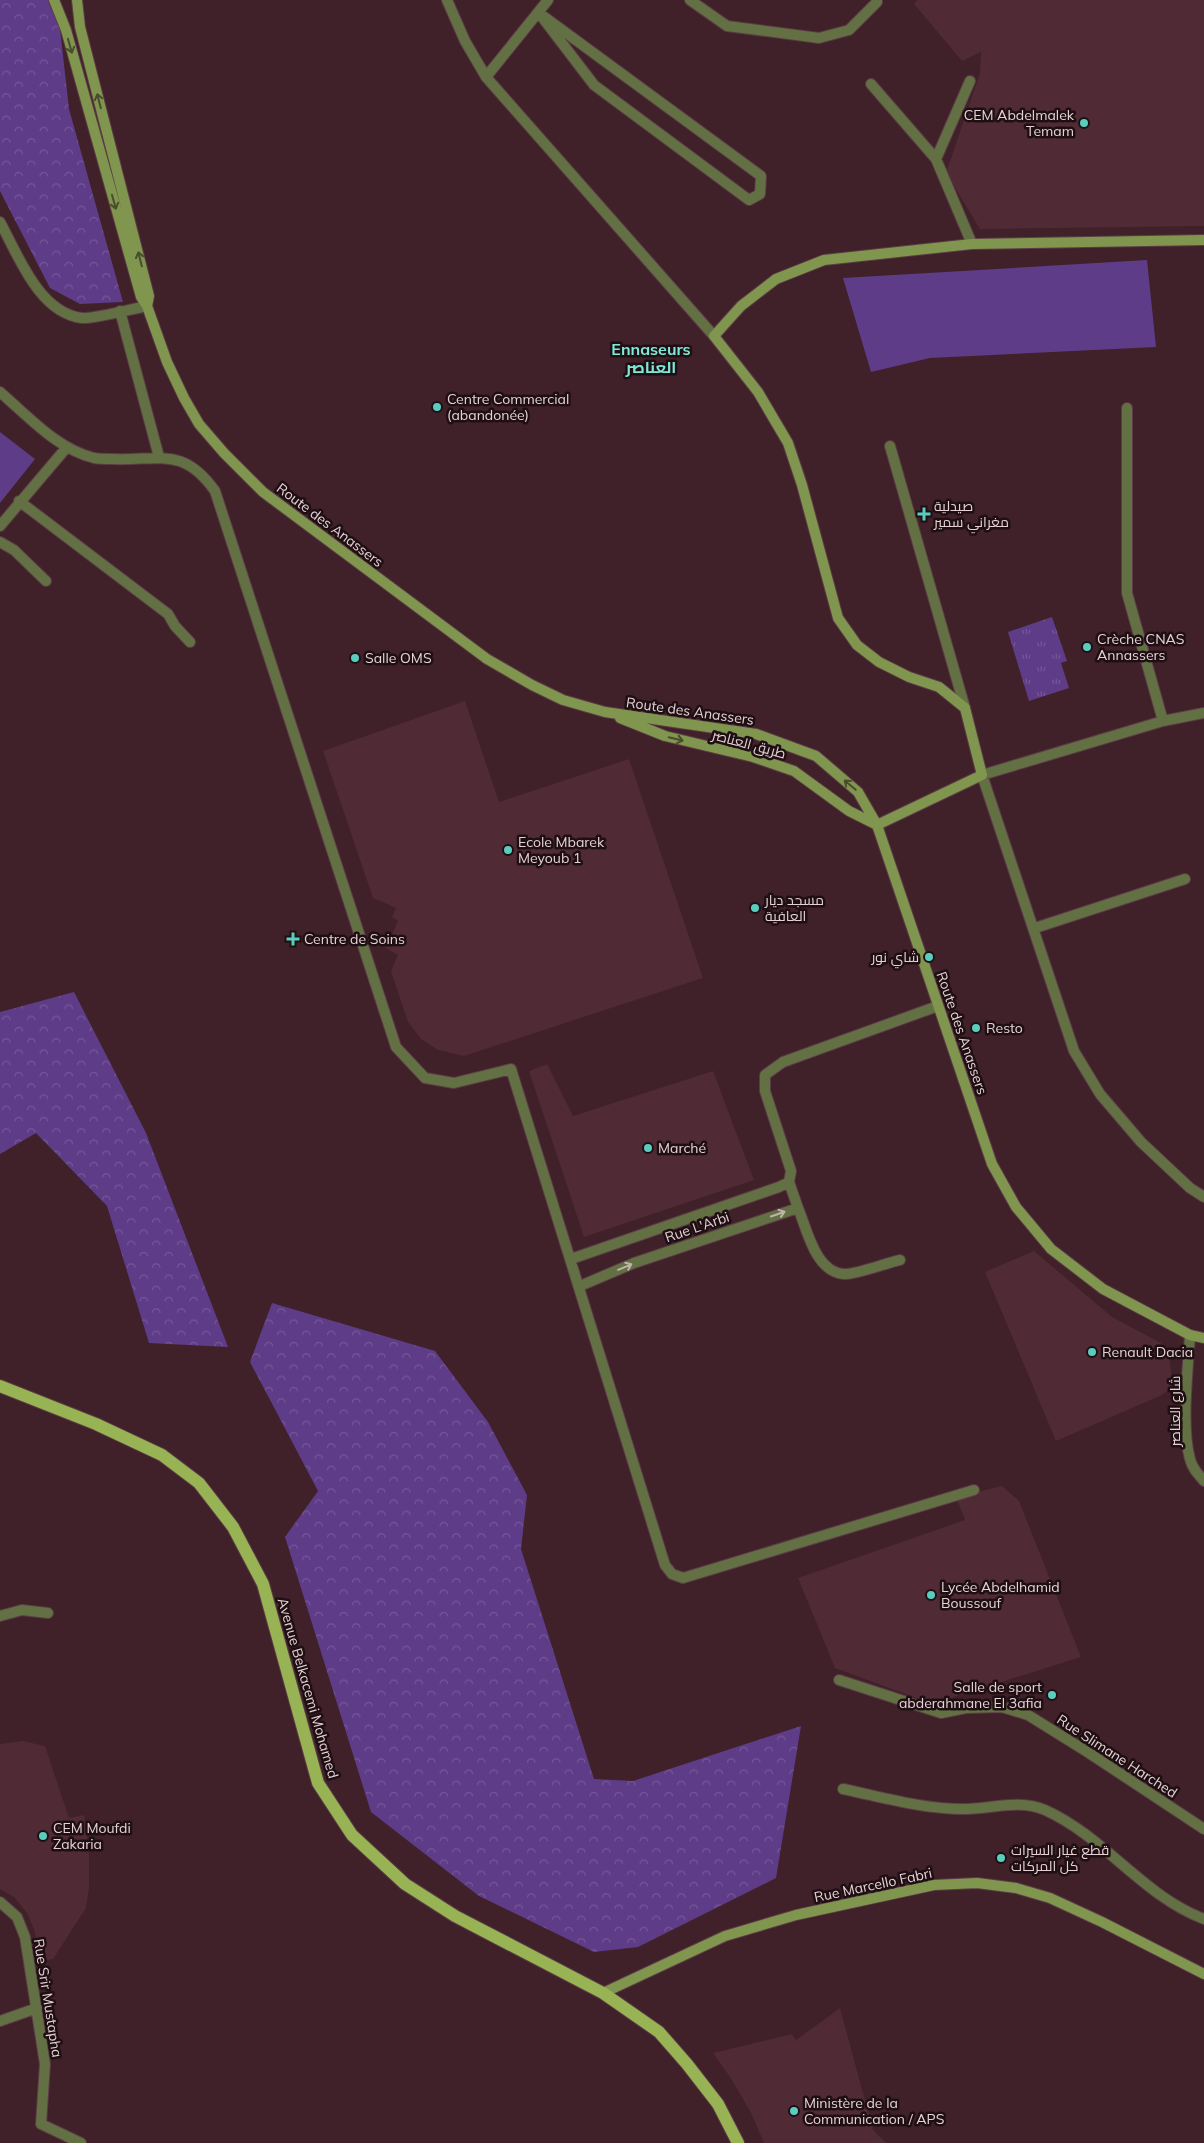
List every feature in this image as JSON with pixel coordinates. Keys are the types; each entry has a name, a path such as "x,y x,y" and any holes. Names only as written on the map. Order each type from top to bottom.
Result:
{"main road":[{"path":"54,0 66,30 141,298 147,306"},
{"path":"77,0 80,27 149,296 147,306"},
{"path":"877,825 982,776 965,708 939,688 909,677 880,662 857,645 838,618 802,485 788,444 758,392 714,336 740,306 776,279 824,260 972,244 1204,240"},
{"name":"Route des Anassers","path":"147,306 167,362 199,424 224,454 264,492 487,659 532,685 563,700 605,712 756,734 816,756 858,792 877,825 992,1164 1016,1207 1051,1249 1103,1289 1190,1335 1204,1338"},
{"name":"طريق العناصر","path":"605,712 665,736 753,757 794,771 848,811 877,825"},
{"name":"Avenue Belkacemi Mohamed","path":"0,1386 96,1424 162,1455 199,1483 233,1527 263,1584 318,1783 352,1835 405,1884 455,1916 603,1993 659,2032 688,2064 718,2104 738,2143"},
{"name":"Rue Marcello Fabri","path":"603,1993 667,1961 743,1930 796,1915 934,1885 969,1883 1016,1888 1050,1898 1204,1974"}],"street":[{"path":"447,0 465,41 486,77 714,336"},
{"path":"486,77 548,0"},
{"path":"690,0 727,26 818,38 849,30 877,0"},
{"path":"539,13 761,176 760,194 748,200 594,85 539,13"},
{"path":"936,159 970,80"},
{"path":"871,84 936,159 972,244"},
{"path":"0,222 45,300 64,313 83,318 147,306"},
{"path":"120,311 159,457"},
{"path":"0,392 48,433 68,447 94,458 128,459 159,457 184,462 203,475 214,492 396,1047 424,1078 434,1080 454,1083 511,1069 580,1286 665,1565 672,1574 683,1578 974,1490"},
{"path":"1127,408 1127,592 1163,722"},
{"path":"890,446 965,708"},
{"path":"0,526 19,501 68,447"},
{"path":"19,501 168,614 175,626 190,642"},
{"path":"0,542 14,550 46,581"},
{"path":"1204,713 1163,722 982,776 1035,928 1074,1051 1100,1094 1141,1142 1190,1188 1204,1198"},
{"path":"1035,928 1186,878"},
{"path":"900,1260 845,1274 835,1272 825,1266 817,1254 789,1182 791,1172 765,1091 766,1075 783,1062 938,1006"},
{"path":"571,1259 789,1182"},
{"name":"Rue L'Arbi","path":"580,1286 634,1263 798,1208"},
{"name":"شارع العناصر","path":"1190,1335 1186,1427 1189,1458 1194,1470 1204,1481"},
{"path":"0,1616 22,1610 48,1613"},
{"name":"Rue Slimane Harched","path":"839,1680 941,1713 966,1708 1002,1706 1028,1716 1089,1753 1204,1828"},
{"path":"843,1789 926,1807 963,1809 1019,1804 1043,1809 1067,1821 1096,1842 1159,1895 1204,1919"},
{"name":"Rue Srir Mustapha","path":"0,1902 17,1917 25,1937 38,2008 45,2064 42,2124 81,2143"},
{"path":"0,2021 38,2008"}],"shaded area":[{"name":"CEM Abdelmalek Temam","path":"917,0 1204,0 1204,226 980,229 946,173 980,73 981,52 962,61 914,4"},
{"name":"Ecole Mbarek Meyoub 1","path":"465,701 499,802 629,759 703,978 464,1056 438,1050 421,1039 408,1022 391,971 398,955 386,948 398,921 392,917 396,908 373,898 323,751"},
{"name":"Marché","path":"547,1064 573,1116 713,1071 754,1180 584,1237 529,1071"},
{"name":"Renault Dacia","path":"1034,1251 1112,1317 1161,1343 1170,1361 1172,1387 1162,1395 1056,1441 985,1272"},
{"name":"Lycée Abdelhamid Boussouf","path":"1002,1486 1019,1501 1081,1657 944,1700 922,1700 835,1668 798,1578 965,1520 956,1497"},
{"name":"CEM Moufdi Zakaria","path":"23,1741 45,1746 69,1818 84,1815 89,1854 89,1888 86,1908 53,1959 41,1961 34,1929 27,1913 14,1897 0,1889 0,1744"},
{"path":"840,2008 873,2130 886,2143 764,2143 751,2113 732,2080 713,2053 792,2034 796,2040"}],"green space":[{"path":"0,0 50,0 60,29 69,109 123,302 80,304 50,288 0,191"},
{"path":"1147,260 1156,347 930,358 871,372 843,278"},
{"path":"0,432 35,459 0,503"},
{"path":"1052,617 1067,661 1061,663 1069,688 1029,701 1008,632"},
{"path":"74,992 146,1133 228,1347 149,1343 107,1206 36,1133 0,1154 0,1012"},
{"path":"272,1303 435,1351 488,1422 527,1495 521,1549 594,1779 633,1781 801,1726 776,1878 638,1947 594,1952 479,1896 371,1812 285,1537 318,1491 250,1362"}],"place":[{"name":"CEM Abdelmalek Temam","path":"1084,123"},
{"name":"Centre Commercial (abandonée)","path":"437,407"},
{"name":"صيدلية مغراني سمير","path":"924,514"},
{"name":"Crèche CNAS Annassers","path":"1087,647"},
{"name":"Salle OMS","path":"355,658"},
{"name":"Ecole Mbarek Meyoub 1","path":"508,850"},
{"name":"مسجد ديار العافية","path":"755,908"},
{"name":"Centre de Soins","path":"293,939"},
{"name":"شاي نور","path":"929,957"},
{"name":"Resto","path":"976,1028"},
{"name":"Marché","path":"648,1148"},
{"name":"Renault Dacia","path":"1092,1352"},
{"name":"Lycée Abdelhamid Boussouf","path":"931,1595"},
{"name":"Salle de sport abderahmane El 3afia","path":"1052,1695"},
{"name":"CEM Moufdi Zakaria","path":"43,1836"},
{"name":"قطع غيار السيرات كل المركات","path":"1001,1858"},
{"name":"Ministère de la Communication / APS","path":"794,2111"}],"district":[{"name":"Ennaseurs العناصر","path":"651,358"}]}
